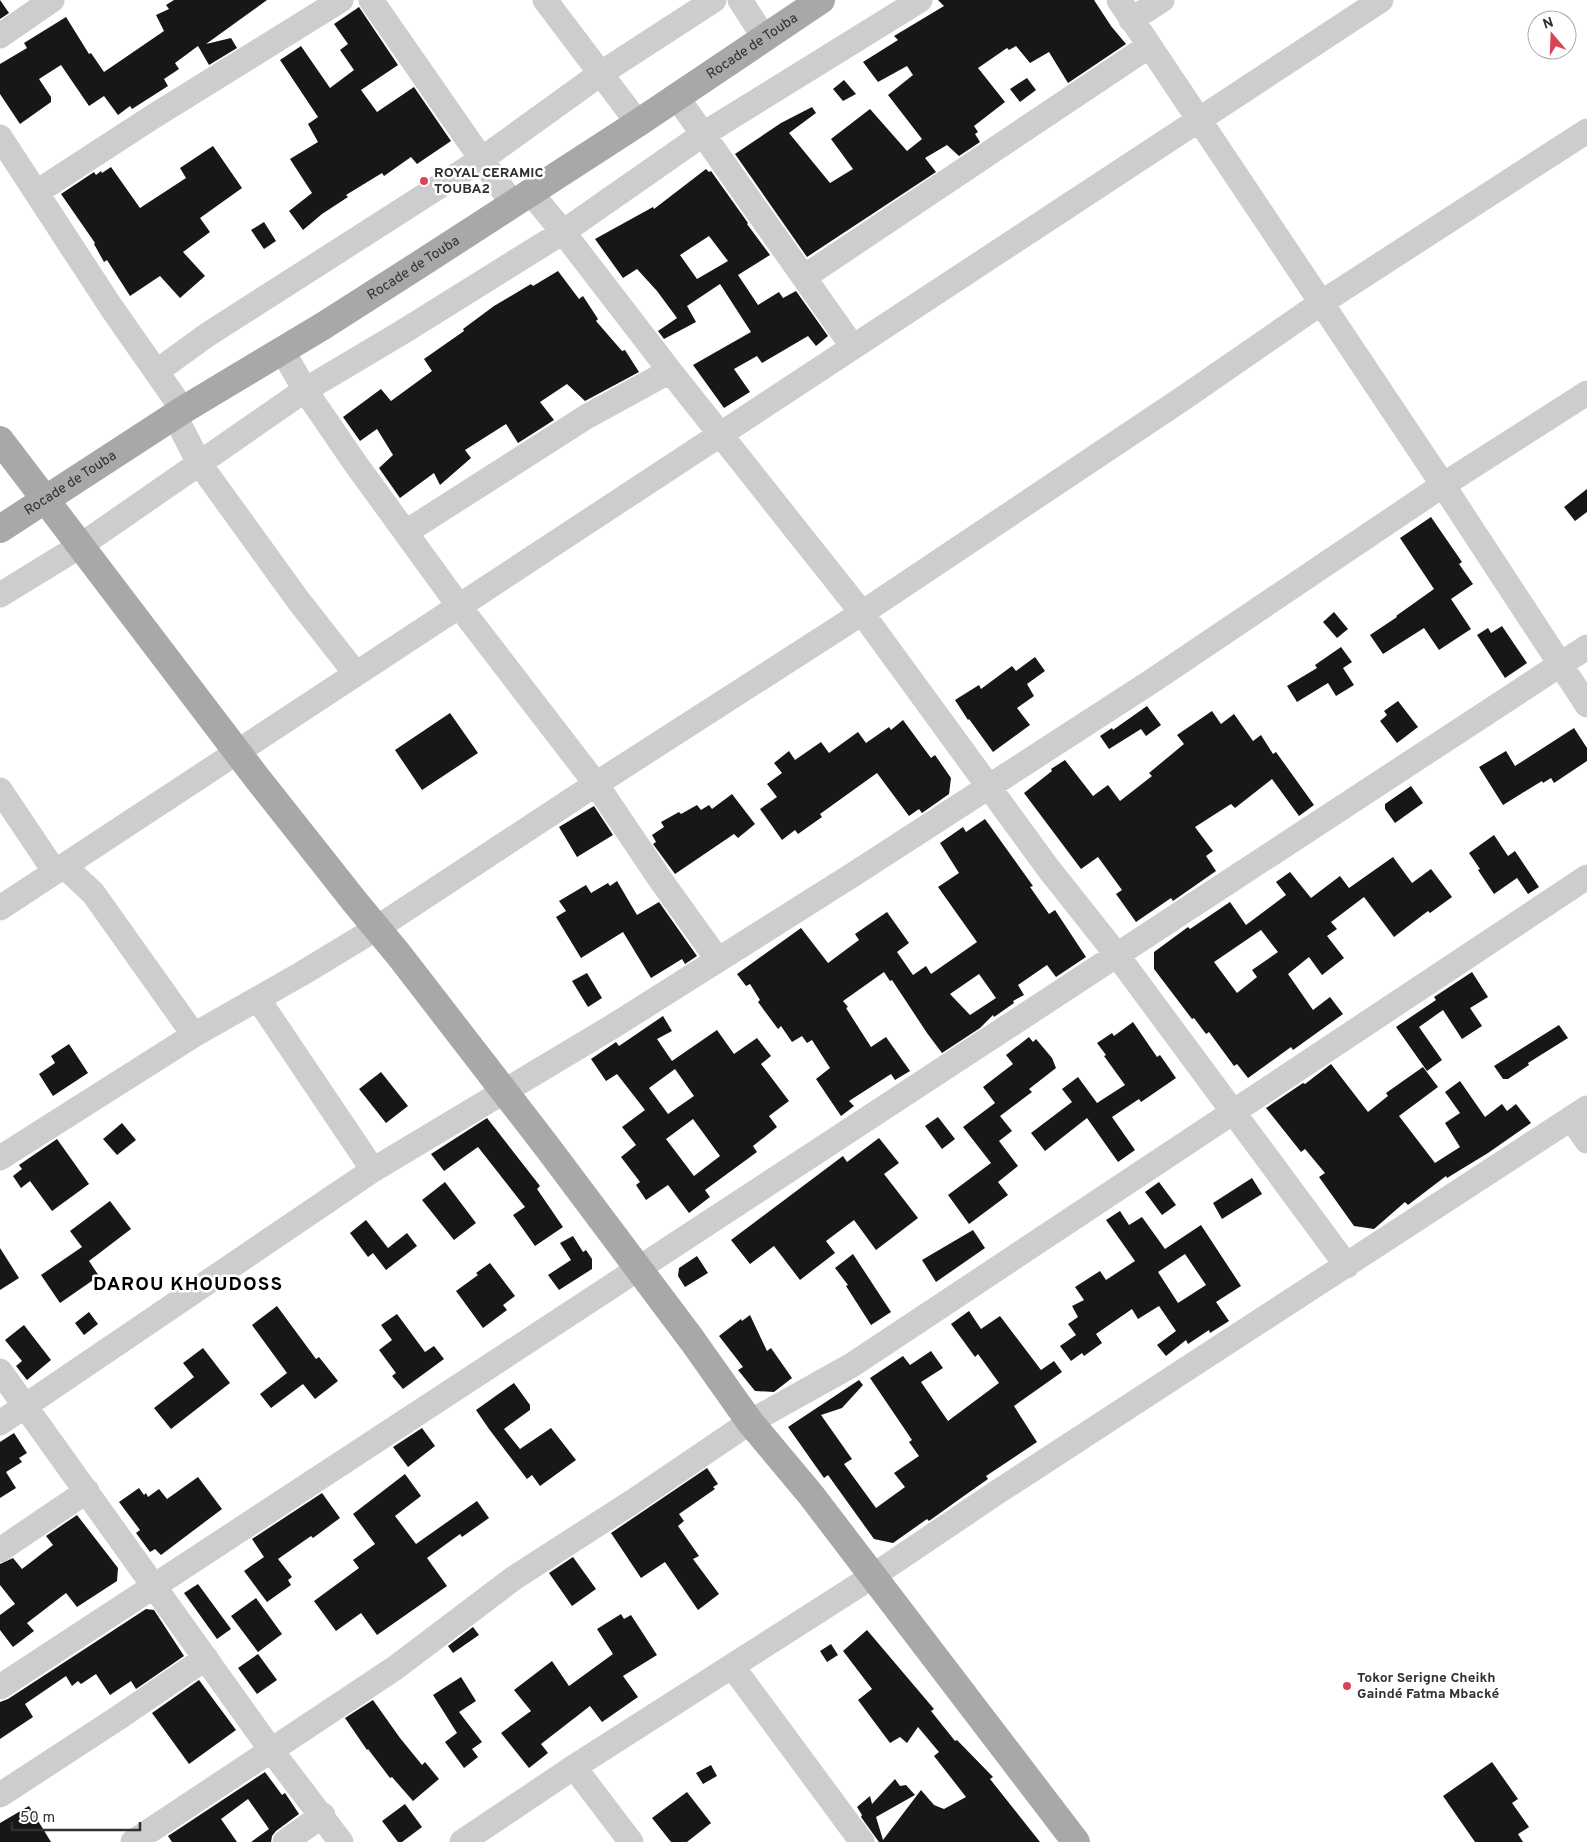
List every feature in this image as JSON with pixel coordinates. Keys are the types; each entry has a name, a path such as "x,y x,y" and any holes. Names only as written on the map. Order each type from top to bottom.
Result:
{"main road":[{"name":"Rocade de Touba","path":"0,529 179,413 409,271 638,123 821,0"},
{"path":"0,440 238,752 399,955 639,1268 750,1422 811,1495 1076,1842"}],"street":[{"path":"0,36 52,0"},
{"path":"37,192 154,116 341,0"},
{"path":"371,0 482,159 521,198 563,232 670,371 862,613 1048,868 1117,955 1346,1266"},
{"path":"545,0 638,123"},
{"path":"156,372 207,335 482,159 600,74 714,0"},
{"path":"740,0 764,39"},
{"path":"0,595 80,546 305,390 401,333 563,232 702,135 920,0"},
{"path":"1162,0 1125,10 1443,485 1587,706"},
{"path":"0,908 1381,0"},
{"path":"804,277 1149,46"},
{"path":"676,96 853,347"},
{"path":"0,1158 194,1035 377,928 862,613 1188,395 1321,303 1587,131"},
{"path":"0,137 156,372 179,413 199,463 298,600 356,674"},
{"path":"282,350 305,390 355,463 531,702 596,784 662,882 718,960"},
{"path":"406,532 586,417 670,371"},
{"path":"0,1423 373,1170 718,960 990,787 1152,681 1443,485 1587,393"},
{"path":"0,1687 1587,647"},
{"path":"1,793 60,869 93,894 194,1035"},
{"path":"133,1842 395,1668 514,1578 632,1502 750,1422 852,1365 1587,877"},
{"path":"258,999 373,1170"},
{"path":"474,1839 574,1767 873,1576 1068,1446 1579,1113 1587,1141"},
{"path":"0,1371 271,1750 341,1842"},
{"path":"0,1550 87,1491"},
{"path":"0,1795 206,1658"},
{"path":"732,1666 862,1842"},
{"path":"574,1767 631,1842"},
{"path":"285,1842 323,1816"}],"building":[{"path":"0,0 9,13 0,19"},
{"path":"174,0 267,0 206,44 231,38 237,48 209,65 198,46 175,63 179,69 164,79 168,86 132,109 130,106 118,115 104,96 89,106 61,65 39,79 51,97 51,102 20,124 0,94 0,64 27,48 24,43 66,17 89,54 91,53 104,72 164,31 156,15 169,9 166,5"},
{"path":"938,0 1094,0 1111,26 1126,44 1068,83 1049,52 1030,63 1016,46 1009,50 1007,48 978,68 1005,102 974,126 978,132 975,134 980,142 959,156 947,145 925,158 936,172 807,257 735,154 781,123 812,107 816,113 789,133 830,183 853,169 831,139 870,109 907,151 922,139 888,95 913,75 907,66 878,82 863,62 898,40 894,36 944,6"},
{"path":"359,7 398,65 361,90 377,112 414,87 451,141 417,164 411,157 384,176 382,173 346,195 348,197 322,214 303,230 289,211 312,193 290,159 318,142 308,124 318,117 280,60 301,46 330,88 354,70 340,50 348,44 334,24"},
{"path":"1027,78 1036,90 1020,102 1010,89"},
{"path":"844,80 856,94 843,101 833,89"},
{"path":"213,146 242,188 200,218 210,232 183,252 205,276 180,298 160,276 130,296 107,260 104,262 95,243 61,194 94,172 96,175 111,167 140,208 186,178 180,168"},
{"path":"706,169 709,172 711,171 770,255 738,275 758,305 779,292 783,298 796,291 828,336 816,346 808,336 762,363 757,356 734,369 750,392 724,408 693,365 751,332 720,284 687,306 696,322 664,339 658,331 677,318 657,291 637,269 623,278 595,239 653,207 654,209","holes":["709,236 728,261 697,279 680,255"]},
{"path":"264,222 276,241 264,249 251,230"},
{"path":"558,271 579,299 583,296 598,319 596,321 622,351 625,350 639,372 585,401 567,384 540,402 554,420 518,443 506,424 465,450 471,458 440,485 434,473 400,498 379,468 393,455 377,429 360,441 343,417 381,389 391,401 432,371 424,359 464,331 463,329 494,306 531,284 533,286"},
{"path":"1587,489 1587,512 1575,521 1564,507"},
{"path":"1431,517 1462,562 1459,564 1473,584 1451,599 1471,629 1439,650 1424,628 1383,654 1370,635 1434,589 1400,538"},
{"path":"1334,612 1348,629 1337,638 1323,622"},
{"path":"1502,626 1527,663 1505,678 1477,635 1488,628 1491,633"},
{"path":"1341,647 1352,662 1343,668 1354,685 1336,696 1328,683 1297,702 1287,686 1317,668 1315,665"},
{"path":"1035,657 1045,671 1027,684 1034,696 1017,708 1030,725 993,752 955,700 979,685 981,689 1012,666 1016,671"},
{"path":"1398,701 1418,727 1397,743 1380,721 1387,715 1384,711"},
{"path":"1147,706 1161,725 1146,736 1141,729 1109,749 1100,736 1112,728 1113,730"},
{"path":"1212,711 1221,724 1234,714 1253,741 1261,735 1273,754 1276,752 1314,805 1299,816 1272,779 1235,808 1231,804 1195,827 1213,851 1206,856 1216,871 1173,901 1171,898 1136,922 1116,894 1122,890 1098,857 1081,869 1024,793 1052,771 1051,769 1065,760 1093,796 1108,785 1120,801 1152,776 1149,773 1184,744 1177,735"},
{"path":"450,713 478,753 422,790 395,750"},
{"path":"903,720 931,758 935,755 951,778 949,794 922,813 919,809 909,816 877,773 820,814 822,817 798,834 795,830 782,840 760,809 777,797 767,784 782,773 774,763 789,751 795,760 821,742 829,753 858,732 866,743 889,727 891,730"},
{"path":"1574,728 1587,748 1587,761 1554,783 1551,778 1543,783 1542,781 1503,805 1479,767 1506,751 1515,766"},
{"path":"1411,786 1423,803 1395,823 1385,809 1385,804"},
{"path":"732,794 755,824 738,838 734,834 675,874 653,844 656,842 652,835 664,827 661,822 697,805 701,810 709,805 712,809"},
{"path":"594,806 613,835 577,857 559,827"},
{"path":"985,819 1033,886 1030,887 1049,914 1055,910 1086,957 1056,977 1047,965 1018,985 1024,995 1013,1001 1014,1003 994,1017 993,1015 980,1028 942,1053 892,980 890,981 884,972 843,1001 871,1047 886,1037 910,1071 895,1080 891,1074 849,1101 854,1106 841,1116 816,1079 830,1068 812,1040 807,1043 802,1036 792,1042 781,1026 778,1029 758,1002 760,1000 750,984 746,986 737,974 801,928 828,963 859,940 855,934 887,912 909,943 897,952 913,975 926,966 931,974 977,942 938,887 959,873 940,843 963,827 966,832","holes":["979,974 996,998 970,1015 950,994"]},
{"path":"1494,835 1508,856 1515,851 1539,887 1528,894 1517,878 1494,894 1469,853"},
{"path":"1393,857 1412,883 1431,869 1452,897 1430,913 1428,911 1394,937 1364,897 1331,922 1337,929 1327,936 1344,958 1322,975 1309,957 1288,974 1313,1010 1330,997 1343,1014 1293,1050 1291,1047 1248,1078 1237,1064 1234,1066 1209,1032 1206,1034 1194,1018 1192,1019 1154,969 1154,952 1188,927 1190,929 1230,902 1246,925 1286,895 1276,882 1290,872 1311,898 1340,876 1349,888","holes":["1261,930 1278,952 1252,970 1257,977 1237,993 1214,962"]},
{"path":"617,881 637,915 659,902 697,956 685,964 682,959 651,978 623,932 581,958 556,917 566,911 559,901 586,885 591,893 608,883 610,886"},
{"path":"1472,972 1488,997 1470,1008 1482,1026 1462,1039 1443,1010 1419,1027 1442,1060 1427,1071 1396,1027 1436,1000 1434,997"},
{"path":"587,973 602,998 588,1007 572,981"},
{"path":"663,1016 672,1031 657,1039 672,1061 717,1030 734,1054 757,1038 771,1056 761,1064 789,1101 769,1116 777,1127 753,1146 757,1152 705,1190 710,1197 689,1213 668,1185 646,1200 636,1185 640,1182 621,1157 636,1145 622,1127 645,1110 617,1074 606,1081 591,1059 616,1042 619,1046","holes":["675,1069 694,1096 668,1114 649,1088","693,1119 720,1156 694,1176 666,1139"]},
{"path":"1133,1022 1157,1057 1160,1055 1176,1078 1141,1102 1139,1099 1112,1117 1135,1150 1118,1162 1087,1118 1045,1151 1031,1133 1072,1102 1062,1089 1078,1077 1097,1103 1125,1085 1097,1043 1112,1033 1114,1036"},
{"path":"1559,1025 1568,1038 1528,1063 1529,1065 1508,1079 1503,1079 1494,1066"},
{"path":"1029,1037 1033,1042 1036,1039 1052,1058 1056,1068 1029,1089 1032,1092 1000,1116 1012,1131 999,1141 1018,1166 998,1182 1008,1195 969,1224 948,1195 991,1163 963,1127 995,1103 983,1087 1013,1064 1006,1055"},
{"path":"69,1044 88,1073 53,1096 39,1074 55,1063 51,1056"},
{"path":"1331,1064 1368,1112 1388,1096 1386,1093 1423,1067 1438,1087 1399,1116 1435,1163 1460,1147 1445,1123 1460,1113 1445,1092 1460,1081 1485,1117 1502,1104 1507,1111 1516,1104 1531,1123 1488,1153 1447,1178 1446,1176 1408,1205 1405,1202 1374,1229 1354,1226 1319,1177 1325,1173 1305,1149 1301,1152 1266,1108 1303,1083 1305,1084"},
{"path":"381,1072 408,1106 386,1123 359,1089"},
{"path":"938,1117 955,1139 942,1149 925,1126"},
{"path":"487,1118 540,1186 537,1189 563,1227 535,1246 513,1215 525,1207 478,1147 444,1171 431,1154"},
{"path":"122,1123 136,1140 117,1155 103,1139"},
{"path":"879,1138 899,1163 884,1174 918,1218 876,1250 854,1220 826,1241 835,1253 800,1280 774,1246 750,1264 731,1240 843,1156 847,1162"},
{"path":"57,1139 89,1184 52,1211 30,1181 21,1188 13,1176 22,1169 19,1165"},
{"path":"1252,1178 1262,1194 1222,1219 1213,1203"},
{"path":"445,1182 476,1223 454,1240 422,1200"},
{"path":"1159,1182 1176,1205 1162,1215 1145,1192"},
{"path":"110,1201 131,1229 89,1261 99,1276 60,1303 41,1275 82,1247 70,1231"},
{"path":"1120,1211 1129,1225 1142,1217 1165,1249 1201,1225 1241,1286 1216,1302 1229,1321 1210,1333 1209,1330 1188,1344 1186,1340 1166,1356 1157,1345 1176,1331 1159,1306 1138,1319 1132,1309 1096,1334 1102,1343 1084,1356 1082,1353 1071,1361 1060,1346 1076,1335 1068,1324 1078,1317 1072,1306 1084,1300 1075,1287 1100,1271 1106,1280 1135,1261 1106,1220","holes":["1185,1254 1206,1285 1178,1303 1158,1272"]},
{"path":"366,1220 388,1248 407,1233 417,1246 386,1270 373,1253 368,1257 350,1233"},
{"path":"973,1230 985,1248 936,1282 922,1260"},
{"path":"573,1236 583,1252 586,1250 592,1259 592,1269 559,1290 548,1275 571,1260 560,1243"},
{"path":"0,1248 19,1278 0,1290"},
{"path":"853,1254 891,1312 871,1325 846,1286 848,1285 835,1268"},
{"path":"697,1256 708,1273 685,1287 678,1276 679,1268"},
{"path":"490,1263 515,1296 503,1305 507,1310 483,1328 456,1291 478,1275 476,1273"},
{"path":"277,1306 316,1359 319,1357 338,1381 315,1399 303,1384 271,1408 260,1394 287,1373 252,1325"},
{"path":"969,1311 981,1329 1000,1316 1041,1370 1054,1361 1062,1372 1014,1406 1037,1442 986,1476 988,1479 929,1521 927,1519 893,1543 874,1539 828,1475 824,1478 788,1427 859,1380 863,1385 842,1408 821,1415 852,1459 844,1464 876,1508 905,1487 894,1473 919,1456 909,1442 912,1440 870,1378 903,1356 910,1365 931,1351 943,1368 921,1382 948,1421 999,1383 978,1354 975,1357 951,1324"},
{"path":"89,1312 98,1324 84,1335 75,1323"},
{"path":"397,1314 425,1352 434,1346 444,1359 403,1389 392,1376 396,1373 379,1350 392,1340 381,1325"},
{"path":"750,1315 767,1351 771,1348 792,1378 774,1392 755,1391 738,1370 743,1367 719,1336 741,1319 742,1321"},
{"path":"24,1325 51,1360 27,1380 16,1366 22,1361 5,1340"},
{"path":"203,1348 230,1383 171,1429 154,1408 194,1377 183,1363"},
{"path":"514,1383 530,1405 530,1410 504,1429 520,1449 551,1428 576,1460 540,1486 532,1475 527,1479 476,1410"},
{"path":"422,1428 435,1446 408,1467 393,1447"},
{"path":"14,1433 27,1453 19,1458 22,1462 6,1472 16,1488 0,1498 0,1442"},
{"path":"707,1468 718,1484 713,1487 715,1489 679,1514 684,1521 678,1526 699,1556 693,1559 719,1594 698,1610 665,1562 641,1578 611,1533"},
{"path":"405,1474 421,1496 395,1516 416,1544 477,1501 489,1518 462,1537 460,1534 427,1558 447,1586 377,1635 361,1613 336,1631 314,1601 359,1568 353,1560 375,1544 353,1514"},
{"path":"198,1477 222,1509 161,1555 155,1549 150,1552 136,1533 140,1530 119,1502 139,1488 148,1497 159,1489 167,1499"},
{"path":"322,1493 340,1518 313,1538 311,1536 278,1559 292,1577 288,1580 291,1585 267,1602 244,1571 264,1557 252,1539"},
{"path":"77,1515 118,1568 117,1581 77,1607 66,1593 27,1623 34,1631 13,1647 0,1630 0,1615 15,1604 0,1585 0,1564 13,1558 22,1569 53,1545 46,1536"},
{"path":"573,1557 596,1589 572,1606 549,1573"},
{"path":"198,1584 231,1629 217,1639 184,1593"},
{"path":"256,1598 282,1634 258,1652 231,1616"},
{"path":"146,1609 154,1610 184,1656 136,1689 131,1681 110,1695 96,1674 81,1684 78,1681 72,1686 66,1676 25,1704 33,1717 0,1739 0,1702 8,1699"},
{"path":"621,1614 624,1619 631,1615 657,1655 623,1676 638,1697 602,1722 590,1706 541,1744 548,1753 529,1768 501,1733 531,1711 514,1690 552,1661 569,1686 613,1654 597,1629"},
{"path":"473,1627 479,1635 453,1653 448,1646"},
{"path":"867,1630 934,1709 931,1711 955,1741 957,1740 993,1777 990,1779 1040,1842 879,1842 861,1817 862,1815 857,1807 870,1796 872,1804 895,1779 900,1786 906,1785 915,1795 876,1817 883,1840 921,1790 934,1805 944,1809 966,1797 934,1756 939,1752 918,1727 907,1743 900,1737 890,1743 858,1700 872,1689 843,1651"},
{"path":"831,1644 838,1655 827,1662 820,1651"},
{"path":"258,1654 277,1680 257,1694 238,1668"},
{"path":"461,1677 476,1701 459,1712 482,1742 472,1749 478,1757 464,1768 445,1742 457,1733 433,1695"},
{"path":"199,1680 236,1730 189,1764 152,1713"},
{"path":"373,1700 422,1765 425,1762 439,1779 413,1801 392,1777 390,1778 367,1750 345,1718"},
{"path":"1492,1762 1518,1799 1512,1803 1529,1827 1518,1834 1523,1842 1475,1842 1443,1796"},
{"path":"711,1765 717,1776 703,1784 696,1773"},
{"path":"265,1772 282,1795 285,1793 299,1814 276,1831 272,1836 271,1842 251,1842 269,1829 248,1799 221,1819 237,1842 172,1842 168,1836"},
{"path":"687,1792 711,1823 687,1842 671,1842 652,1818"},
{"path":"405,1804 422,1827 402,1842 398,1842 382,1821"},
{"path":"29,1806 51,1842 0,1842 0,1823"}],"place":[{"name":"ROYAL CERAMIC TOUBA2","path":"424,181"},
{"name":"Tokor Serigne Cheikh Gaindé Fatma Mbacké","path":"1347,1686"}],"district":[{"name":"DAROU KHOUDOSS","path":"188,1285"}]}
